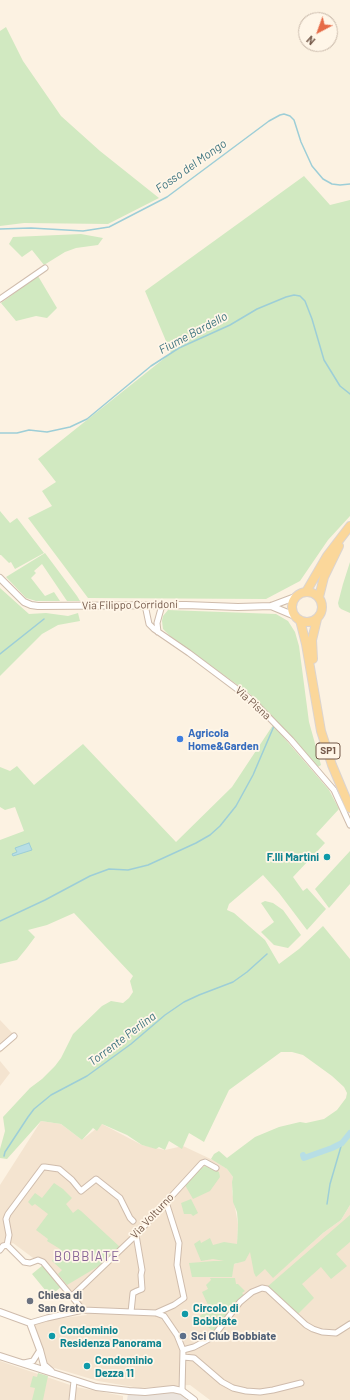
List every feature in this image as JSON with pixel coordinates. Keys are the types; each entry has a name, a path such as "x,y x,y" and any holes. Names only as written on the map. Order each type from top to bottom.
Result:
{"main road":[{"name":"SP1","path":"306,592 327,556 348,528"},
{"name":"SP1","path":"314,691 312,640 317,619 323,609 319,597 324,577 348,528"},
{"path":"296,597 300,593 306,592 313,593 319,597"},
{"name":"SP1","path":"296,597 292,607 298,618 322,731 332,765 350,808"},
{"path":"298,618 308,622 317,619"}],"street":[{"path":"0,299 45,268"},
{"name":"Via Filippo Corridoni","path":"0,578 19,598 31,605 162,605 238,607 271,606 296,597"},
{"name":"Via Pisna","path":"145,605 149,624 253,701 291,740 334,790 350,825"},
{"path":"158,632 157,623 162,605"},
{"name":"Via Filippo Corridoni","path":"271,606 298,618"},
{"path":"0,1048 14,1036"},
{"name":"Via Volturno","path":"72,1296 136,1235 202,1163 205,1162 216,1168"},
{"path":"7,1245 9,1235 6,1219 8,1214 43,1167 59,1169 72,1180 81,1191 96,1179 120,1198 130,1218 141,1228"},
{"path":"156,1313 174,1305 184,1298 177,1265 178,1243 166,1202"},
{"path":"131,1312 133,1293 142,1289 142,1270 136,1235"},
{"path":"0,1250 3,1246 7,1245"},
{"path":"7,1245 24,1262 30,1263 38,1260 43,1262 83,1310"},
{"path":"183,1350 191,1348 209,1339 216,1333 240,1302 252,1292 262,1288 267,1289 306,1325 313,1329 330,1334 336,1334 350,1324"},
{"path":"0,1312 30,1323 83,1310 156,1313 164,1316 177,1335 183,1350 182,1391"},
{"path":"30,1323 44,1365 56,1374"},
{"path":"191,1348 194,1358 222,1382 233,1388 260,1392 301,1383"},
{"path":"23,1363 33,1361 40,1350"},
{"path":"0,1356 96,1387 145,1392 173,1389 182,1391 191,1399"},
{"path":"183,1357 194,1358"},
{"path":"72,1400 74,1381"}],"shaded area":[{"path":"0,1020 17,1038 0,1053"},
{"path":"0,1061 10,1073 0,1086"},
{"path":"41,1121 61,1124 82,1140 102,1124 142,1145 165,1150 183,1146 215,1161 227,1169 233,1177 232,1191 238,1224 237,1245 230,1264 236,1264 253,1244 278,1273 323,1233 341,1220 350,1205 350,1400 210,1400 190,1385 140,1388 98,1381 48,1366 33,1322 87,1315 56,1275 13,1243 0,1250 0,1185"},
{"path":"0,1361 76,1387 123,1396 123,1400 0,1400"},
{"path":"170,1391 187,1397 186,1400 127,1400 128,1394"}],"green space":[{"path":"6,27 23,61 61,116 100,151 159,198 108,224 24,223 0,226 0,31"},
{"path":"304,176 330,205 350,200 350,516 328,540 300,581 266,599 88,598 28,518 52,506 42,491 56,482 38,459 171,353 145,291"},
{"path":"81,234 103,238 98,245 76,248 65,252 44,265 32,250 22,257 9,244 13,237"},
{"path":"38,276 57,308 47,318 36,316 16,321 1,303"},
{"path":"0,511 10,523 17,518 44,553 15,569 11,562 9,563 0,555"},
{"path":"45,553 80,601 67,601 42,564 34,571 36,573 31,578 45,596 54,592 60,601 36,601 26,598 6,577"},
{"path":"350,562 350,613 341,609 338,603"},
{"path":"0,588 29,614 46,613 68,616 78,613 80,621 58,625 42,634 0,676"},
{"path":"168,610 276,614 288,621 295,632 299,646 309,722 321,765 318,767 250,694 170,636 163,629 163,616"},
{"path":"273,725 329,790 339,809 316,834 325,843 293,877 303,891 307,888 326,909 307,930 279,893 263,875 229,904 227,910 234,913 265,940 279,964 299,949 323,926 350,959 350,1205 341,1220 323,1233 273,1278 265,1269 256,1277 250,1252 245,1261 234,1264 232,1277 192,1277 189,1263 224,1261 213,1259 201,1261 194,1244 200,1240 201,1243 210,1238 213,1245 224,1242 237,1244 238,1224 237,1212 233,1202 233,1177 227,1169 211,1159 214,1154 219,1151 227,1158 255,1137 279,1127 300,1122 306,1123 324,1119 337,1110 346,1098 347,1093 344,1087 332,1076 303,1055 292,1052 281,1052 229,1090 204,1142 189,1133 182,1149 169,1141 165,1150 159,1147 156,1149 142,1145 127,1135 102,1124 97,1131 93,1128 82,1140 61,1124 41,1121 7,1159 0,1158 0,1149 5,1131 3,1117 30,1088 55,1066 61,1058 73,1034 102,1006 111,1001 123,1003 129,998 133,992 130,981 133,976 74,913 47,925 28,930 35,937 17,960 0,964 0,840 24,831 15,807 5,810 0,807 0,767 10,771 17,766 34,785 83,744 176,842 232,787"},
{"path":"350,851 350,884 329,908 315,889"},
{"path":"265,901 273,903 283,910 301,935 288,948 274,945 261,932 274,922 261,903"},
{"path":"205,1166 219,1172 220,1177 210,1191 193,1199 185,1185 198,1170"},
{"path":"54,1183 72,1198 66,1204 73,1213 78,1209 81,1211 120,1247 104,1263 67,1285 58,1274 62,1270 52,1261 60,1249 47,1241 48,1239 36,1230 48,1214 35,1204 32,1206 28,1202 35,1193 42,1198"},
{"path":"191,1199 198,1213 193,1216 191,1214 184,1214 181,1203"},
{"path":"350,1215 350,1242 336,1254 347,1266 331,1279 321,1267 302,1284 314,1298 297,1315 267,1287"},
{"path":"43,1265 61,1287 50,1296 32,1274"},
{"path":"210,1278 235,1278 236,1284 238,1284 245,1291 242,1293 244,1295 214,1332 208,1327 204,1327 200,1316 203,1313 201,1310 208,1305 202,1292 208,1289 206,1285 211,1280"},
{"path":"38,1373 48,1376 43,1400 32,1400 35,1388 30,1387 33,1376 37,1377"}],"water":[{"path":"29,843 32,850 13,856 12,854 17,852 15,848"}],"waterway":[{"name":"Fosso del Mongo","path":"0,229 31,228 83,231 109,227 167,197 269,121 284,114 290,116 294,120 301,142 312,166 323,179 332,184 350,184"},
{"name":"Fiume Bardello","path":"0,433 17,433 29,430 47,432 70,427 87,419 151,366 179,348 230,325 257,309 294,295 300,296 305,301 324,360 340,386 350,394"},
{"path":"0,654 44,619"},
{"path":"0,921 45,900 90,876 109,869 128,870 148,865 210,835 220,826 236,806 253,775 274,726"},
{"name":"Torrente Perlina","path":"4,1156 5,1152 34,1109 51,1095 87,1076 131,1044 165,1015 184,1002 233,982 267,954"},
{"path":"303,1155 304,1158 332,1148 342,1143 350,1133"},
{"path":"327,1204 330,1184 342,1143"}],"place":[{"name":"Agricola Home&Garden","path":"180,739"},
{"name":"F.lli Martini","path":"327,857"},
{"name":"Chiesa di San Grato","path":"30,1301"},
{"name":"Circolo di Bobbiate","path":"185,1314"},
{"name":"Condominio Residenza Panorama","path":"52,1336"},
{"name":"Sci Club Bobbiate","path":"183,1336"},
{"name":"Condominio Dezza 11","path":"87,1366"}],"district":[{"name":"BOBBIATE","path":"87,1257"}]}
